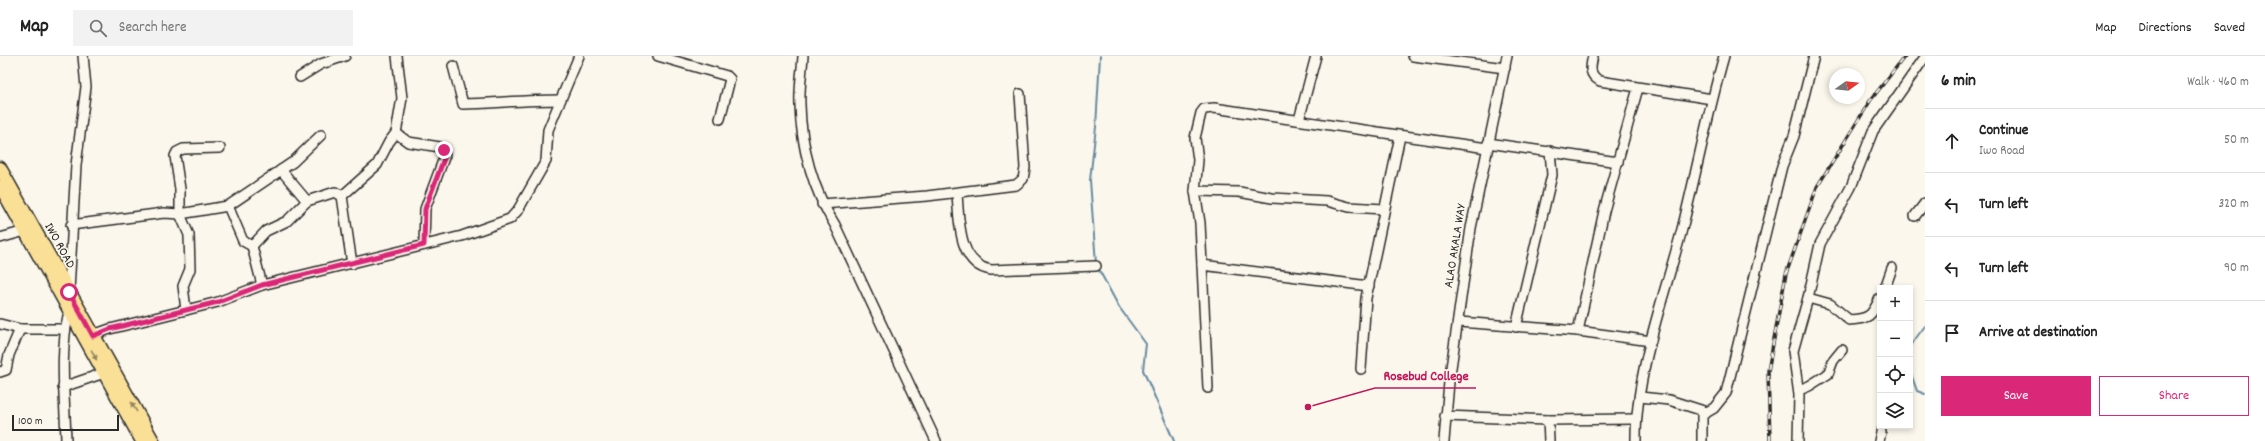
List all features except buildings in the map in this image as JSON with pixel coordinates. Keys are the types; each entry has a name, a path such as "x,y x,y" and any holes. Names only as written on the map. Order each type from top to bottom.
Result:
{"main road":[{"name":"IWO ROAD","path":"0,168 153,441"},
{"name":"IWO ROAD","path":"0,186 142,441"}],"street":[{"path":"69,292 71,225 80,126 86,87 83,56"},
{"path":"300,77 321,64 345,56"},
{"path":"352,264 342,211 342,196 377,165 389,142 396,133 402,98 397,56"},
{"path":"658,56 727,76 730,79 720,119"},
{"path":"803,56 800,105 804,143 822,204 835,225 936,441"},
{"path":"1299,120 1316,56"},
{"path":"1413,56 1505,68"},
{"name":"ALAO AKALA WAY","path":"1444,441 1449,382 1459,322 1471,228 1507,56"},
{"path":"1593,56 1590,72 1593,77 1600,81 1712,99"},
{"path":"1636,441 1636,419 1651,341 1684,222 1712,99 1724,56"},
{"path":"1702,441 1702,414 1720,402 1726,394 1782,166 1794,136 1814,56"},
{"path":"93,336 110,329 218,302 262,285 462,236 514,215 546,161 548,130 578,57"},
{"path":"1798,441 1799,390 1793,351 1808,298 1820,244 1851,187 1873,131 1925,57"},
{"path":"453,66 463,104 500,103 520,100 560,100"},
{"path":"1578,331 1604,211 1638,88"},
{"path":"822,204 957,193 1010,187 1020,182 1023,179 1025,168 1020,94"},
{"path":"1208,388 1200,224 1195,191 1198,160 1196,128 1199,117 1204,109 1214,108 1400,136 1550,151 1618,162"},
{"path":"396,133 408,142 440,147 446,155 425,209 424,245"},
{"path":"71,225 164,213 180,214 228,206 293,162 321,135"},
{"path":"1362,369 1366,298 1370,286 1384,209 1400,136"},
{"path":"186,310 183,286 190,269 189,235 180,214 180,189 175,156 177,152 183,149 220,148"},
{"path":"1516,326 1552,175 1550,151"},
{"path":"282,170 307,200"},
{"path":"1195,191 1239,192 1272,198 1327,201 1349,207 1384,209"},
{"path":"252,246 266,231 287,221 307,200 335,192 342,196"},
{"path":"957,193 961,232 964,244 971,258 980,268 991,270 1096,266"},
{"path":"1915,216 1925,203"},
{"path":"228,206 243,241 252,246 262,285"},
{"path":"0,238 25,231"},
{"path":"1202,265 1370,286"},
{"path":"1886,285 1892,268"},
{"path":"1808,298 1830,304 1849,320 1867,317 1874,311 1877,304"},
{"path":"66,441 63,387 65,329 70,310"},
{"path":"1459,322 1578,331 1651,341"},
{"path":"0,324 20,330 65,329"},
{"path":"0,372 6,370 9,355 20,330"},
{"path":"1799,390 1809,386 1828,374 1833,361 1842,350"},
{"path":"63,387 104,373"},
{"path":"1640,398 1669,400 1707,412"},
{"path":"1446,416 1548,420 1636,419"},
{"path":"1548,420 1549,441"}],"waterway":[{"path":"1096,264 1090,180 1096,127 1100,56"},
{"path":"1098,268 1119,307 1146,344 1143,370 1174,441"},
{"path":"1913,342 1925,326"},
{"path":"1913,380 1917,391 1925,394"}],"railway":[{"path":"1770,441 1768,371 1786,274 1817,187 1870,101 1905,56"}],"place":[{"name":"Rosebud College","path":"1308,407"}],"route":[{"path":"69,292 93,336 110,329 172,312 218,302 262,285 309,275 424,245 425,209 446,155 444,150"}]}
